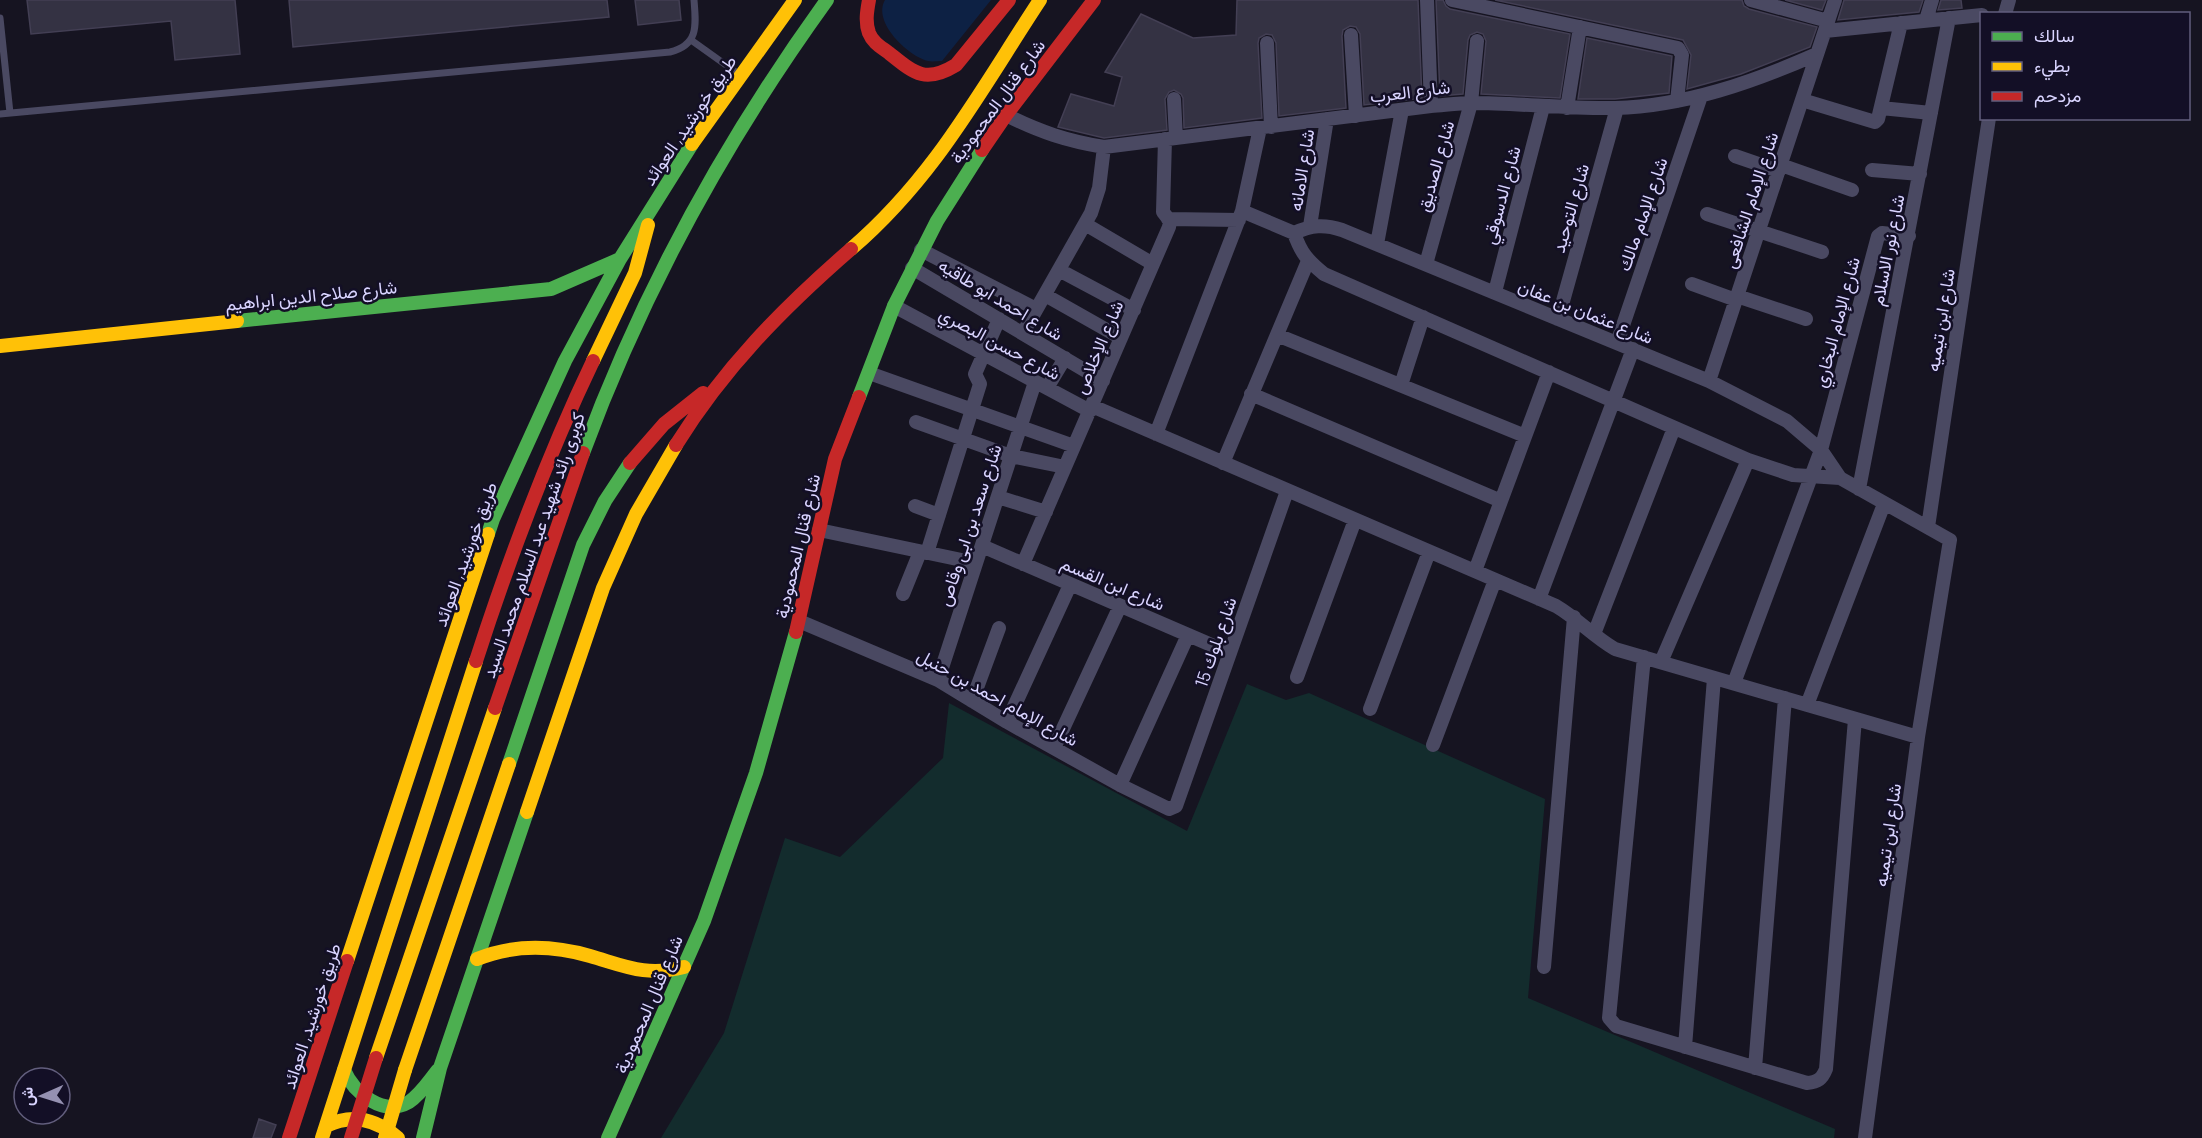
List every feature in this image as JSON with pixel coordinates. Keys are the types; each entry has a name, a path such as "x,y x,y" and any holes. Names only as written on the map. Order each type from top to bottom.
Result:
{"main road":[{"name":"طريق خورشيد, العوائد","path":"289,1138 493,519 565,361 620,260 697,135 795,0"},
{"name":"كوبرى رائد شهيد عبد السلام محمد السيد","path":"351,1138 376,1058 572,482 622,353 651,290 711,178 771,79 827,0"},
{"path":"869,0 867,18 871,38 909,71 922,76 945,73 956,65 1009,0"},
{"path":"423,1138 440,1068 477,959 616,556 641,503 668,455 719,382 777,315 872,231 928,171 952,138 1040,0"},
{"name":"شارع قنال المحمودية","path":"608,1138 704,921 756,773 799,621 835,459 894,306 921,250 954,194 1006,115 1094,0"},
{"path":"324,1132 494,606 546,468 579,390 635,273 651,210"},
{"name":"شارع صلاح الدين ابراهيم","path":"0,346 551,289 620,260"},
{"path":"385,1138 405,1070 584,546 596,518 611,491 643,446 679,411 719,382"},
{"path":"477,959 501,949 522,947 544,948 589,956 642,973 663,972 684,967"},
{"path":"344,1070 349,1083 358,1093 388,1106 396,1106 411,1100 440,1068"},
{"path":"324,1132 342,1118 354,1117 381,1125 398,1138"}],"street":[{"path":"1427,0 1431,106"},
{"path":"1452,0 1678,48 1682,55 1677,101"},
{"path":"1751,0 1826,26 1901,23 1980,15"},
{"name":"شارع الإمام الشافعى","path":"1709,381 1835,0"},
{"path":"1926,21 1932,0"},
{"name":"شارع نور الاسلام","path":"1859,489 1949,18"},
{"path":"1802,100 1873,122 1877,121 1901,23"},
{"path":"1567,108 1580,27"},
{"path":"1351,35 1356,116"},
{"name":"شارع الصديق","path":"1426,264 1471,103 1477,41"},
{"path":"1156,434 1240,215 1265,127 1267,43"},
{"name":"شارع العرب","path":"1006,115 1048,134 1070,141 1104,147 1431,106 1471,103 1617,108 1677,101 1760,79 1817,54"},
{"name":"شارع الإمام مالك","path":"1617,343 1701,96"},
{"name":"شارع الإخلاص","path":"1023,564 1169,227 1168,219 1163,212 1174,99"},
{"name":"شارع الدسوقي","path":"1495,292 1543,107"},
{"name":"شارع التوحيد","path":"1558,319 1617,108"},
{"path":"1881,108 1931,113"},
{"path":"1377,244 1401,110"},
{"name":"شارع الامانه","path":"1310,226 1327,119"},
{"name":"شارع ابن تيميه","path":"1928,527 1989,120"},
{"path":"1023,333 1096,201 1104,147"},
{"path":"1736,156 1852,190"},
{"path":"1872,170 1920,174"},
{"path":"1707,214 1822,252"},
{"path":"1168,219 1240,215 1294,233 1310,226"},
{"path":"1085,224 1153,264"},
{"name":"شارع عثمان بن عفان","path":"1310,226 1326,225 1377,244 1709,381 1787,421 1821,450 1840,478 1949,539"},
{"name":"شارع الإمام البخاري","path":"1821,450 1878,236 1882,232 1909,236"},
{"name":"شارع عثمان بن عفان","path":"1294,233 1299,248 1308,261 1324,274 1748,460 1793,475 1840,478"},
{"path":"921,250 1036,309"},
{"path":"1223,463 1308,261"},
{"name":"شارع احمد ابو طاقيه","path":"912,268 1103,381"},
{"path":"1059,270 1134,310"},
{"path":"1692,284 1806,319"},
{"path":"1044,295 1121,338"},
{"name":"شارع حسن البصري","path":"894,306 1041,385 1091,408 1539,598 1574,616 1616,649 1918,737"},
{"path":"1401,385 1423,317"},
{"path":"903,594 939,515 980,384 975,374 999,319"},
{"path":"1277,334 1525,436"},
{"path":"1539,598 1633,350"},
{"name":"شارع سعد بن ابى وقاص","path":"938,680 1021,427 1041,385 1065,358"},
{"path":"1475,571 1549,372"},
{"path":"868,373 1074,446"},
{"path":"1251,394 1501,501"},
{"path":"916,422 1011,456 1065,467"},
{"path":"1594,634 1674,428"},
{"path":"1734,684 1821,450"},
{"path":"1661,662 1748,460"},
{"name":"شارع بلوك 15","path":"1176,806 1287,490"},
{"path":"998,497 1046,512"},
{"path":"1807,705 1884,504"},
{"path":"915,506 939,515"},
{"path":"1297,677 1356,520"},
{"path":"819,530 976,563"},
{"name":"شارع ابن تيميه","path":"1865,1138 1918,737 1949,539"},
{"name":"شارع ابن القسم","path":"982,546 1230,653"},
{"path":"1370,709 1429,552"},
{"path":"1433,745 1496,580"},
{"path":"1007,722 1070,585"},
{"path":"1054,748 1120,606"},
{"path":"1544,967 1574,616"},
{"name":"شارع الإمام احمد بن حنبل","path":"799,621 938,680 1007,722 1165,809 1176,806"},
{"path":"972,701 999,628"},
{"path":"1120,785 1188,635"},
{"path":"1644,657 1609,1018 1616,1026 1807,1083 1816,1083 1823,1077 1826,1069 1855,719"},
{"path":"1685,1047 1714,678"},
{"path":"1755,1068 1785,698"}],"lane":[{"path":"0,114 670,52 688,45 691,40 696,22 694,0"},
{"path":"0,18 9,113"},
{"path":"691,40 741,75"}],"green space":[{"path":"1247,684 1286,700 1309,693 1545,799 1528,998 1835,1129 1834,1138 661,1138 724,1033 785,838 840,857 943,758 949,703 1187,831"}],"water":[{"path":"885,0 991,0 942,61 928,61 911,52 894,37 883,18 882,9"}],"building":[{"path":"27,0 235,0 240,54 175,60 171,21 31,34"},
{"path":"289,0 607,0 609,17 293,47"},
{"path":"635,0 679,0 681,20 638,25"},
{"path":"1237,0 1418,0 1422,98 1364,105 1360,34 1356,27 1350,26 1343,30 1342,36 1346,108 1279,116 1276,43 1272,35 1266,34 1259,38 1258,43 1262,118 1184,128 1183,98 1174,90 1169,92 1165,99 1167,130 1104,138 1058,127 1071,94 1114,106 1122,77 1105,72 1141,14 1193,38 1236,35"},
{"path":"1436,0 1443,0 1450,9 1570,34 1560,98 1481,94 1486,41 1483,34 1477,32 1470,35 1468,40 1463,94 1440,96"},
{"path":"1495,0 1742,0 1744,6 1749,9 1817,27 1810,47 1741,74 1687,89 1691,55 1683,40"},
{"path":"1785,0 1826,0 1822,10"},
{"path":"1844,0 1923,0 1919,12 1838,20"},
{"path":"1941,0 1961,0 1962,8 1938,10"},
{"path":"1587,38 1672,56 1669,93 1615,99 1578,99"},
{"path":"259,1119 276,1125 271,1138 253,1138"}],"traffic: fast":[{"path":"583,453 632,333 689,218 754,107 827,0"},
{"path":"488,534 565,361 620,259 692,144"},
{"path":"859,397 894,306 937,221 982,150"},
{"path":"237,321 551,289 620,259"},
{"path":"509,764 583,545 605,501 630,463"},
{"path":"608,1138 704,921 756,773 796,632"},
{"path":"423,1138 440,1068 527,812"},
{"path":"344,1070 362,1094 380,1105 389,1107 399,1106 413,1099 438,1070"}],"traffic: slow":[{"path":"692,144 795,0"},
{"path":"851,249 908,193 932,163 976,100 1040,0"},
{"path":"593,361 635,273 648,225"},
{"path":"0,346 237,321"},
{"path":"527,812 603,588 636,514 676,445"},
{"path":"347,961 488,534"},
{"path":"322,1138 476,661"},
{"path":"376,1058 495,708"},
{"path":"405,1070 509,764"},
{"path":"477,959 505,951 547,948 576,952 625,967 647,971 684,967"},
{"path":"385,1138 405,1070"},
{"path":"326,1126 345,1120 364,1120 381,1126 398,1138"}],"traffic: jam":[{"path":"869,0 867,25 873,40 913,71 928,75 945,71 956,65 1009,0"},
{"path":"982,150 1094,0"},
{"path":"676,445 694,417 734,365 801,294 851,249"},
{"path":"476,661 530,509 593,361"},
{"path":"630,463 664,424 703,393"},
{"path":"796,632 835,459 859,397"},
{"path":"495,708 583,453"},
{"path":"289,1138 347,961"},
{"path":"351,1138 376,1058"}]}
